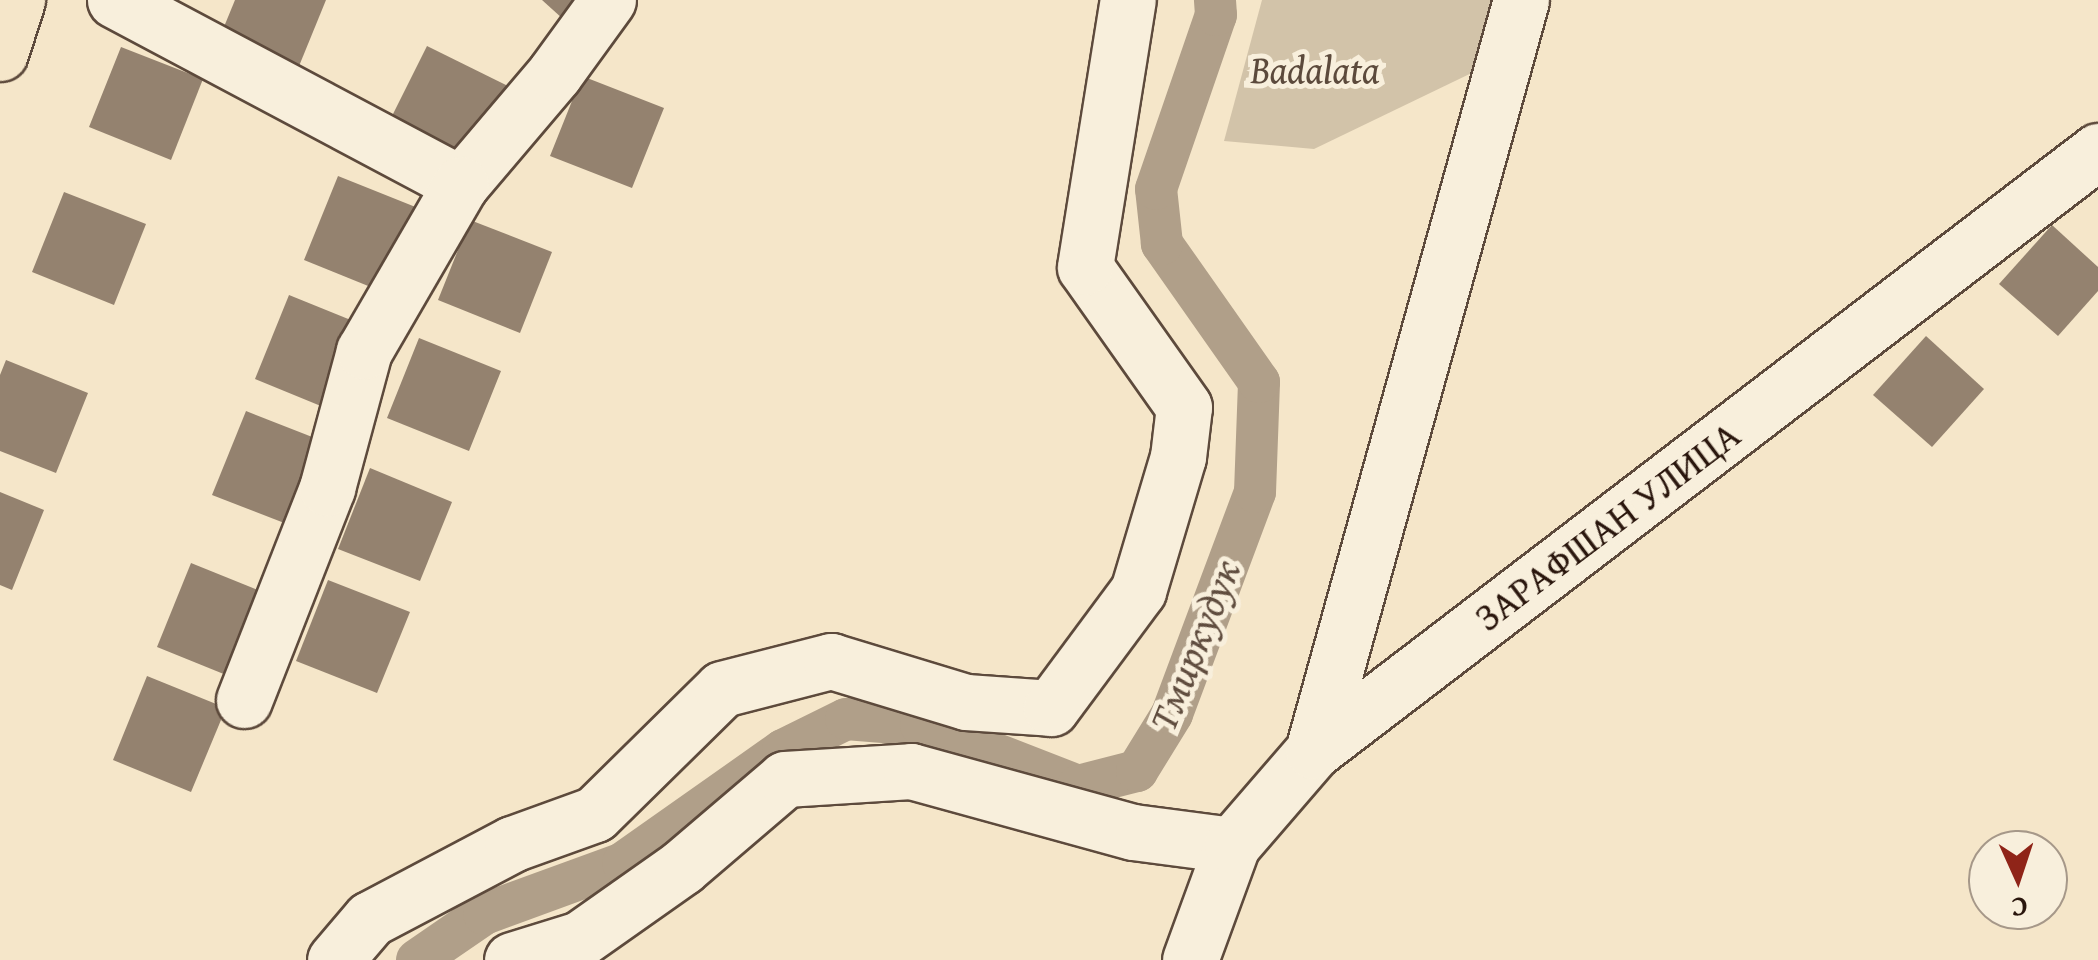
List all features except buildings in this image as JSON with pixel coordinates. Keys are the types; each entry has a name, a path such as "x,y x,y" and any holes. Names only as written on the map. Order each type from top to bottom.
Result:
{"main road":[{"path":"0,52 17,0"}],"street":[{"path":"114,0 461,184"},
{"path":"244,700 326,488 364,351 461,184 555,74 608,0"},
{"path":"335,960 370,919 512,844 595,814 722,689 831,661 966,702 1051,708 1138,592 1178,456 1184,407 1085,267 1128,0"},
{"path":"1313,751 1521,0"},
{"name":"ЗАРАФШАН УЛИЦА","path":"1190,960 1232,844 1313,751 2098,151"},
{"path":"512,960 580,939 682,867 784,780 911,772 1132,832 1232,844"}],"green space":[{"name":"Badalata","path":"1262,0 1551,0 1482,68 1314,149 1224,141"}],"waterway":[{"name":"Тмиркудук","path":"417,960 484,914 623,863 783,750 846,719 921,725 1078,786 1137,771 1172,714 1255,492 1259,382 1162,244 1156,189 1216,15 1215,0"}]}
